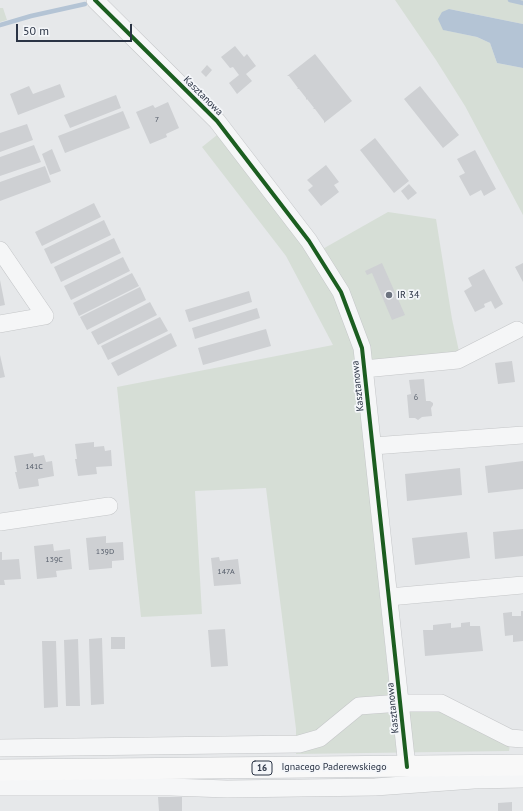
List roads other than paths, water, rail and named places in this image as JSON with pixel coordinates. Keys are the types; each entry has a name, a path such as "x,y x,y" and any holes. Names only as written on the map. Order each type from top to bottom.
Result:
{"main road":[{"name":"Ignacego Paderewskiego","path":"0,770 407,767 523,764"}],"street":[{"name":"Kasztanowa","path":"95,0 217,121 309,241 341,292 362,348 407,767"},
{"path":"0,250 45,316 0,324"},
{"path":"364,369 458,360 517,330"},
{"path":"373,446 523,435"},
{"path":"0,522 109,506"},
{"path":"389,597 523,585"},
{"path":"0,748 299,744 320,738 359,706 401,703 441,703 510,738 523,738"},
{"path":"0,787 170,787 227,789 375,787 474,780 523,779"}],"water":[{"path":"449,9 523,24 523,68 497,63 490,43 477,37 443,30 438,19 442,12"}],"waterway":[{"path":"510,0 523,3"},
{"path":"0,25 31,16 85,4"}],"place":[{"name":"IR 34","path":"389,295"}]}
